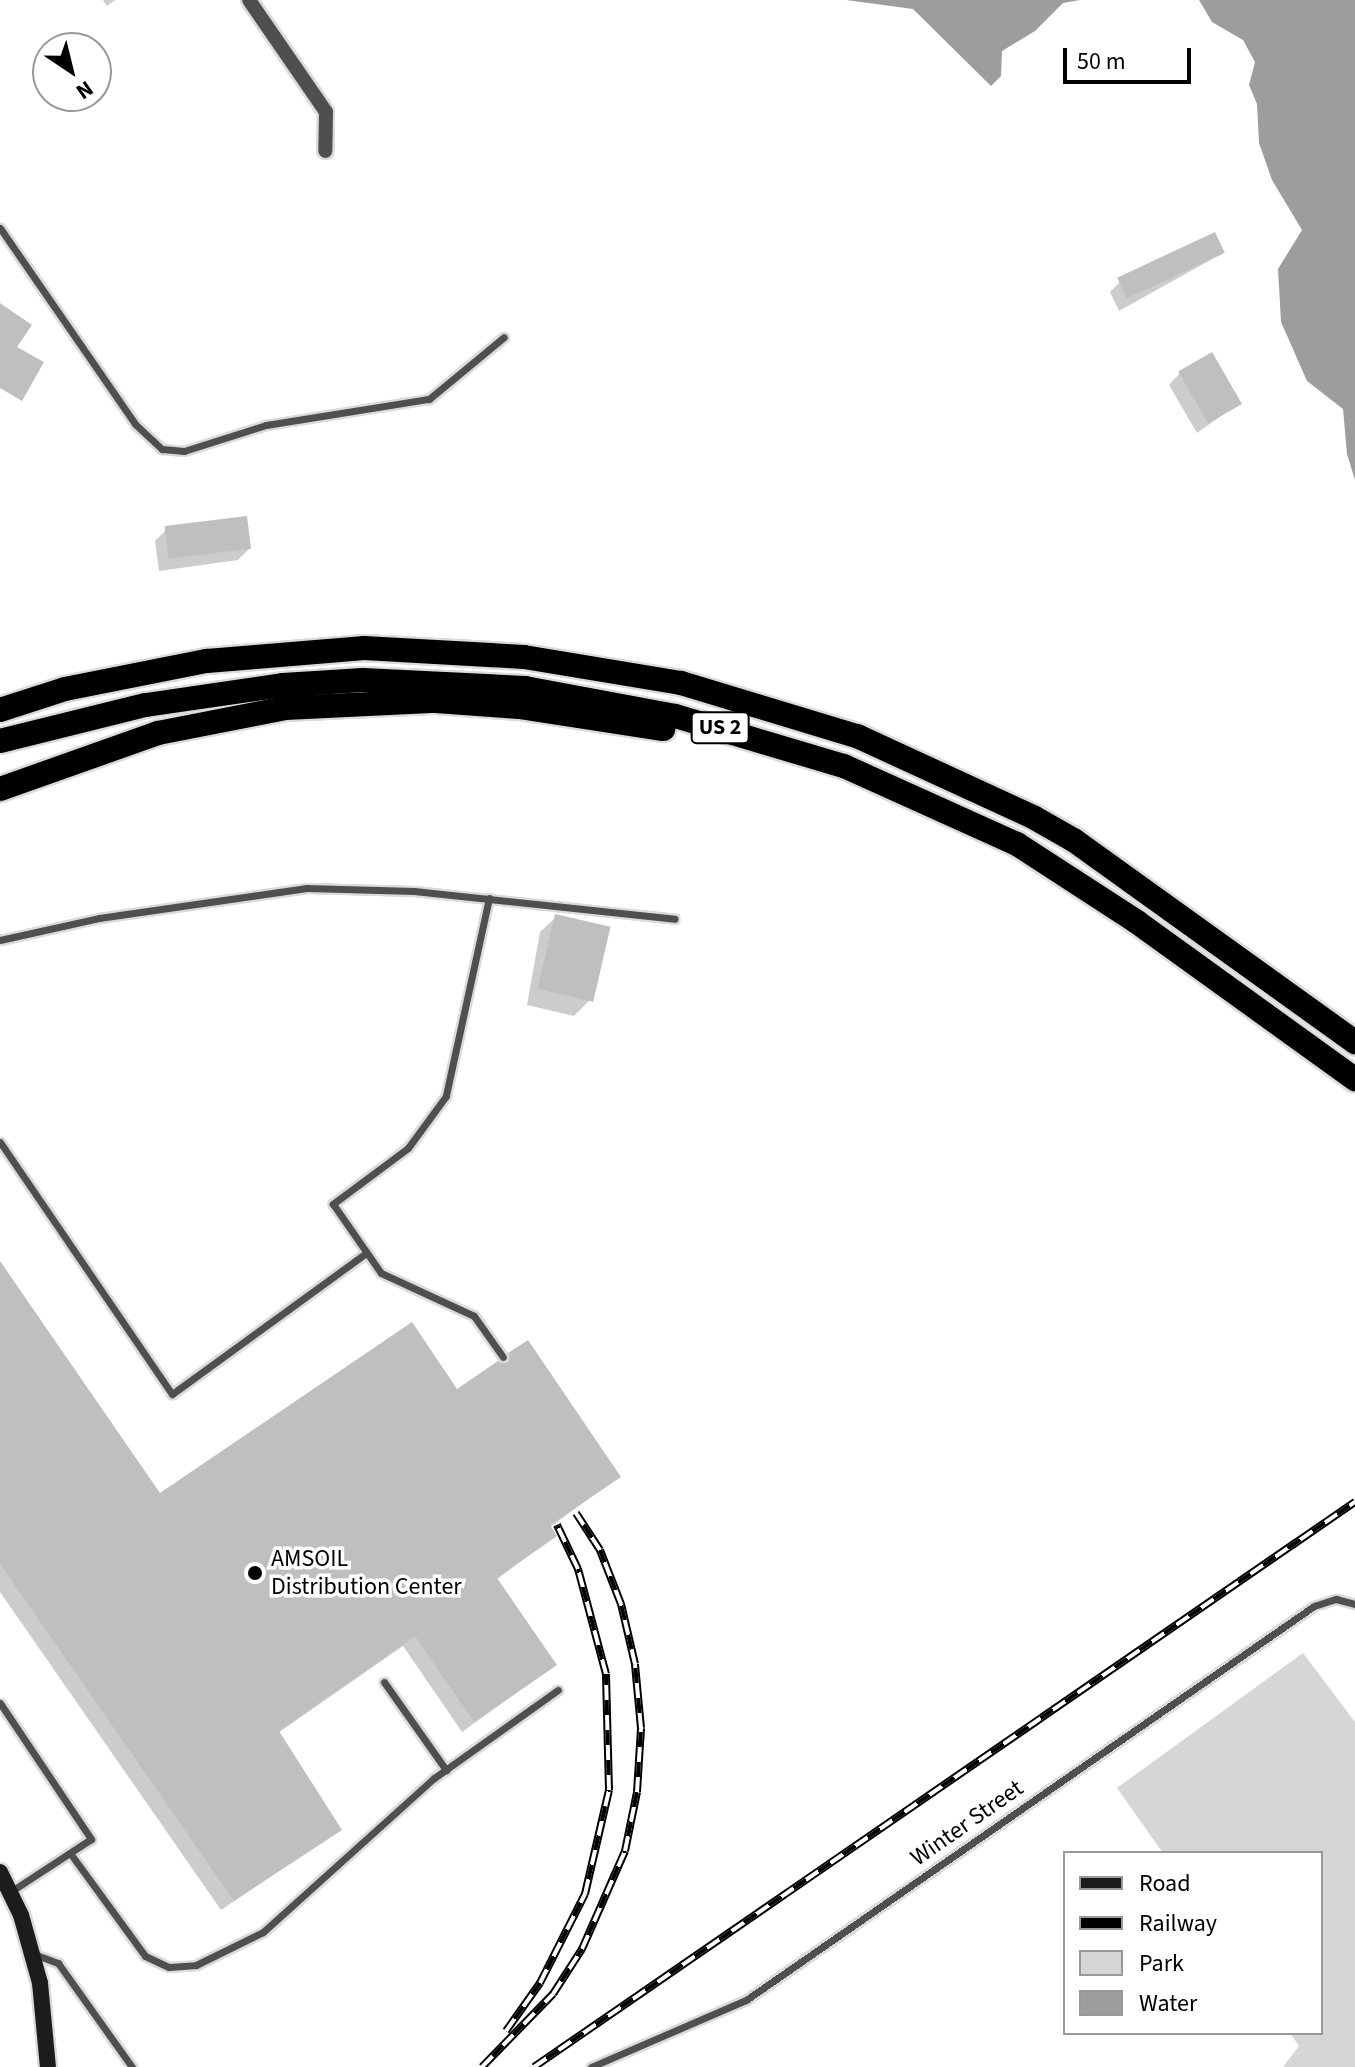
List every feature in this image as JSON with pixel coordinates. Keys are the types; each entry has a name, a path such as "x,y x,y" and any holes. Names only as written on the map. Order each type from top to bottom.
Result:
{"highway":[{"name":"US 2","path":"0,710 65,689 207,661 364,648 524,657 681,683 857,736 1033,817 1075,841 1355,1042"},
{"name":"US 2","path":"0,741 146,705 283,685 363,680 525,688 602,699 762,740 910,792 1017,844 1137,922 1355,1079"},
{"path":"0,789 158,733 285,708 376,701 519,707 762,740"}],"street":[{"path":"249,0 326,112 325,151"},
{"path":"0,1872 32,1954 45,2009 48,2067"}],"lane":[{"path":"0,228 135,424 149,441 172,451 266,425 429,399 504,337"},
{"path":"0,940 99,918 307,888 489,898 675,919"},
{"path":"489,898 446,1096 408,1148 333,1204 366,1253 397,1284 474,1316 503,1357"},
{"path":"0,1142 172,1394 366,1253"},
{"name":"Winter Street","path":"591,2067 746,2000 1314,1606 1336,1599 1355,1604"},
{"path":"384,1682 446,1770"},
{"path":"70,1853 145,1956 169,1967 196,1965 241,1945 282,1917 446,1770 558,1690"},
{"path":"0,1703 91,1839 10,1892"},
{"path":"32,1954 58,1963 132,2067"}],"green space":[{"path":"1303,1653 1355,1722 1355,2067 1283,2067 1299,2046 1291,2035 1323,2035 1323,1851 1162,1851 1117,1788"}],"water":[{"path":"846,0 1080,0 1063,3 1035,31 1002,51 1001,76 991,86 913,9"},
{"path":"1199,0 1355,0 1355,480 1347,454 1343,409 1307,381 1281,322 1278,269 1302,230 1272,180 1259,143 1257,104 1249,85 1255,62 1243,40 1212,22"}],"building":[{"path":"1215,232 1225,253 1127,298 1117,278"},
{"path":"0,303 32,325 17,347 44,362 22,401 0,388"},
{"path":"1212,352 1242,404 1208,423 1178,372"},
{"path":"247,516 251,549 169,559 165,526"},
{"path":"555,914 611,927 593,1002 538,989"},
{"name":"AMSOIL Distribution Center","path":"0,1261 160,1493 412,1322 457,1389 498,1361 506,1363 508,1353 528,1340 621,1477 550,1525 557,1536 497,1578 557,1665 474,1722 415,1636 279,1731 342,1830 234,1901 0,1564"}],"railway":[{"path":"534,2067 1355,1502"},
{"path":"482,2067 553,1994 582,1949 625,1851 637,1792 641,1728 635,1664 621,1604 600,1550 576,1513"},
{"path":"506,2031 540,1983 585,1894 609,1790 606,1674 578,1569 557,1525"}],"place":[{"name":"AMSOIL Distribution Center","path":"255,1573"}]}
